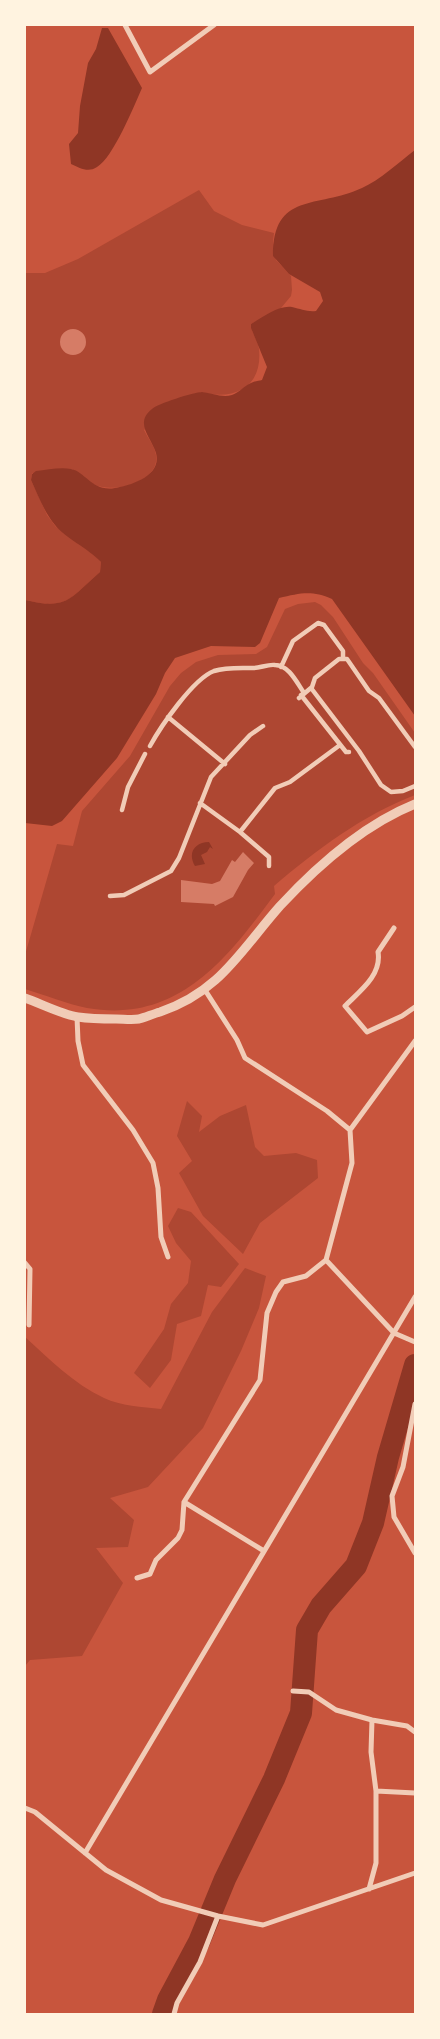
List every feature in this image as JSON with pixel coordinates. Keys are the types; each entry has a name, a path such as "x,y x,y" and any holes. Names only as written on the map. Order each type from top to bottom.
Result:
{"street":[{"path":"125,25 150,72 214,25"},
{"path":"281,667 293,641 318,623 324,625 344,651 343,659"},
{"path":"301,695 311,688 314,678 340,659 346,659 369,691 379,698 415,747"},
{"path":"150,746 168,717 205,676 214,671 227,668 259,668 276,664 288,670 301,695 346,752 350,752"},
{"path":"311,688 359,751 381,785 391,792 403,791 415,786"},
{"path":"168,717 225,764"},
{"path":"110,896 124,895 171,871 179,858 211,777 250,735 264,726"},
{"path":"240,832 275,788 290,782 340,744"},
{"path":"122,810 128,786 145,754"},
{"path":"200,803 240,832 269,857 269,866"},
{"path":"25,998 77,1017 138,1019 177,1006 205,990 245,950 279,908 316,870 361,834 401,810 415,804"},
{"path":"394,928 378,952 380,963 370,982 345,1006 367,1032 402,1016 415,1007"},
{"path":"205,990 237,1040 244,1058 327,1111 350,1130"},
{"path":"77,1017 78,1040 83,1065 133,1130 153,1163 158,1188 161,1237 168,1257"},
{"path":"137,1578 150,1574 156,1560 178,1538 182,1530 184,1502 260,1380 266,1313 276,1292 283,1282 306,1276 326,1260 352,1163 350,1130 415,1041"},
{"path":"326,1260 394,1333 414,1342"},
{"path":"25,1263 30,1269 30,1325"},
{"path":"85,1853 415,1297"},
{"path":"415,1404 403,1467 392,1496 394,1517 415,1553"},
{"path":"184,1502 264,1551"},
{"path":"293,1691 309,1692 336,1710 372,1720 407,1726 415,1732"},
{"path":"369,1889 376,1863 376,1792 371,1752 372,1720"},
{"path":"376,1792 415,1793"},
{"path":"25,1808 35,1812 106,1870 161,1900 218,1916 263,1924 415,1873"},
{"path":"174,2014 177,2004 200,1962 218,1916"}],"shaded area":[{"path":"102,28 108,28 142,88 123,131 110,153 97,167 87,170 71,164 69,144 78,133 80,106 88,63 96,49"},
{"path":"415,150 415,716 332,599 312,593 279,598 260,643 255,647 211,646 175,658 165,673 156,694 117,758 62,821 52,826 25,823 25,600 50,604 67,600 100,572 101,562 55,525 31,480 32,474 36,471 58,468 71,469 95,485 107,488 122,487 137,482 150,473 157,461 154,447 144,425 147,414 152,409 168,401 202,392 224,396 232,395 252,382 262,380 267,367 251,324 270,312 281,308 292,307 316,311 323,301 320,292 289,274 273,256 275,235 281,221 289,211 301,206 345,194 369,185"},
{"path":"199,190 214,211 242,225 274,233 273,242 276,260 291,276 291,296 281,308 251,324 259,349 259,362 251,382 244,388 225,394 201,392 144,430 156,455 156,464 146,477 138,482 110,488 102,487 86,480 72,469 32,473 31,480 47,515 56,527 89,550 101,562 100,572 67,600 51,604 25,600 25,273 45,273 78,259"},
{"path":"315,602 321,605 333,617 363,663 373,673 415,733 415,795 377,813 341,834 274,886 275,894 218,963 197,981 174,996 148,1006 119,1010 87,1008 25,989 25,955 57,844 73,846 82,811 130,756 170,686 181,673 196,662 218,655 256,654 267,647 285,609 298,604"},
{"path":"204,842 209,842 213,849 210,847 207,852 201,855 205,864 195,866 192,857 194,849"},
{"path":"187,1101 202,1116 199,1132 220,1116 246,1105 255,1147 264,1156 296,1153 317,1160 318,1178 260,1223 243,1254 203,1216 179,1173 192,1161 177,1136"},
{"path":"178,1208 191,1212 239,1264 221,1287 208,1285 201,1316 177,1324 171,1360 150,1388 134,1373 164,1329 171,1304 188,1283 191,1261 176,1243 168,1226"},
{"path":"245,1268 266,1276 259,1308 241,1351 203,1428 148,1487 110,1498 134,1520 128,1547 96,1548 123,1583 82,1656 30,1660 25,1666 25,1337 82,1386 104,1398 132,1406 161,1409 212,1312"}],"building":[{"path":"73,329 82,333 86,342 82,351 73,355 64,351 60,342 64,333"},
{"path":"243,852 254,863 233,897 215,906 214,904 181,902 181,880 212,884 220,881 232,860 235,862"}],"waterway":[{"path":"163,2014 168,2000 199,1942 225,1879 274,1779 301,1713 307,1630 321,1606 356,1566 373,1523 388,1457 415,1365"}]}
